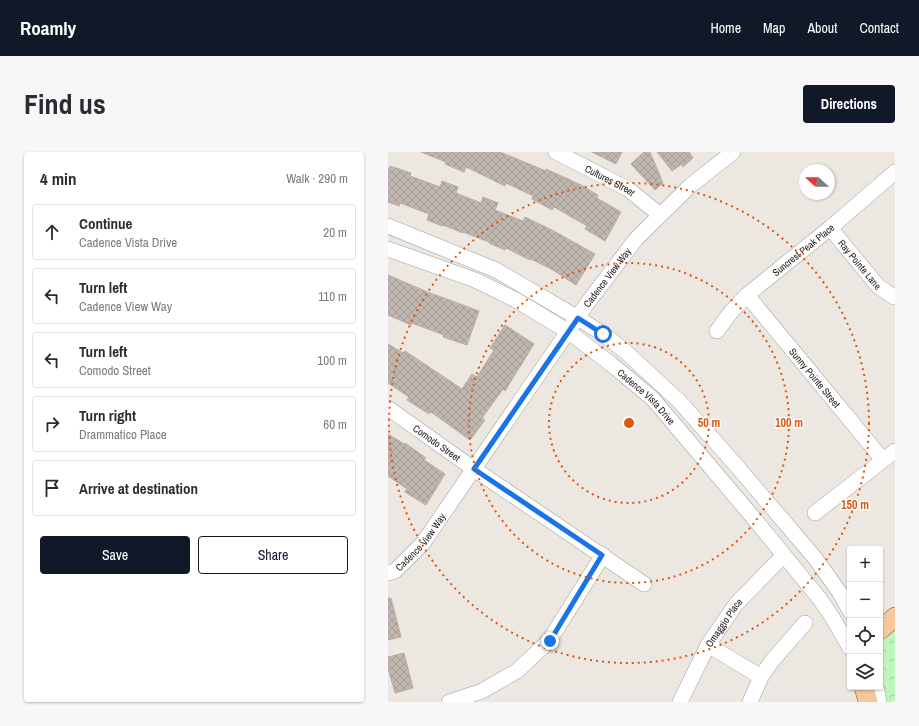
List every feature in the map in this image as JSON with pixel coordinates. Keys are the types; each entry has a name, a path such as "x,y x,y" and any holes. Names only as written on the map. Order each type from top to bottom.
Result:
{"main road":[{"path":"883,627 895,616"},
{"path":"865,690 868,702"}],"street":[{"name":"Cultures Street","path":"556,152 628,189 660,215"},
{"name":"Cadence View Way","path":"388,573 395,571 423,543 604,280 636,239 690,186 733,152"},
{"name":"Suncrest Peak Place","path":"717,331 731,312 747,295 830,228 895,172"},
{"name":"Cadence Vista Drive","path":"388,226 496,270 578,318 603,334 626,352 679,401 735,464 815,558 836,587 847,606"},
{"name":"Ray Pointe Lane","path":"830,228 878,286 894,297"},
{"name":"Cadence Vista Drive","path":"388,249 475,280 516,300 569,332 611,364 652,399 819,598 847,643"},
{"name":"Sunny Pointe Street","path":"747,295 883,460"},
{"name":"Comodo Street","path":"388,408 474,469 644,584"},
{"path":"816,513 895,451"},
{"path":"450,702 482,691 517,671 550,641 602,555"},
{"name":"Omaggio Place","path":"680,702 708,645 736,604 784,555"},
{"path":"750,702 771,662 805,622"},
{"path":"708,645 762,677"},
{"path":"877,690 879,702"}],"green space":[{"path":"895,625 895,702 882,702 880,690 883,690 883,635"}],"building":[{"path":"421,152 500,152 546,171 546,169 579,184 598,195 597,198 621,212 605,241 585,229 587,226 554,207 552,210 532,199 533,196 506,183 505,186 466,167 464,172 445,164 446,162"},
{"path":"592,152 622,152 616,164"},
{"path":"644,152 650,152 663,183 655,190 631,164"},
{"path":"657,152 689,152 693,158 683,167 682,164 672,171"},
{"path":"390,166 411,173 410,176 440,187 442,181 458,187 456,193 481,203 483,197 498,203 495,210 523,221 525,217 595,254 576,285 553,270 531,259 530,260 506,248 505,250 463,232 427,220 429,214 400,203 399,206 388,202 388,171"},
{"path":"388,275 425,291 479,311 467,345 388,315"},
{"path":"505,325 534,344 505,391 503,389 482,418 485,420 470,440 431,412 429,414 407,400 409,397 388,383 388,344 403,353 405,351 462,389 472,374 477,377 494,350 490,348"},
{"path":"388,434 404,444 405,443 426,458 424,460 445,474 426,505 405,492 407,489 388,476"},
{"path":"388,598 391,598 401,637 388,640"},
{"path":"404,653 413,688 395,693 388,668 388,657"}],"route":[{"path":"550,641 602,555 474,469 578,318 603,334"}]}
